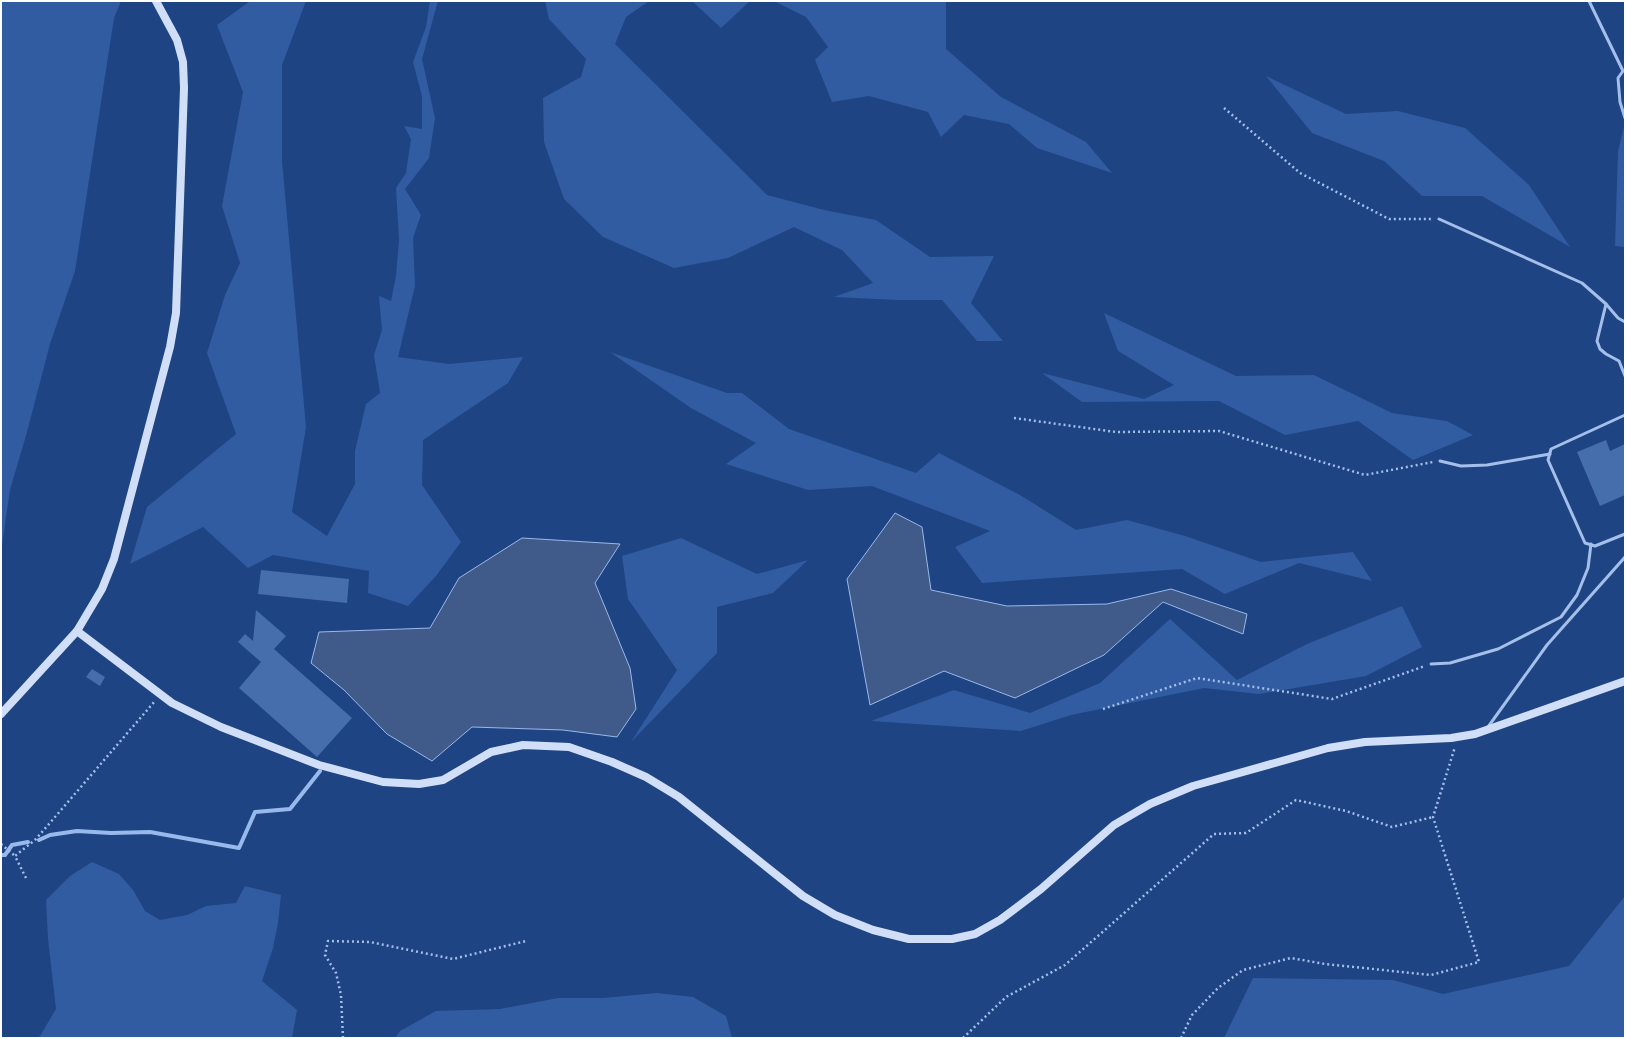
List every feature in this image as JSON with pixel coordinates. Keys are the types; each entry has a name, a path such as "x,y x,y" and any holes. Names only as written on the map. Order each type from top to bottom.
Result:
{"street":[{"path":"1,714 77,632 102,589 114,559 170,347 176,313 184,88 183,62 177,40 156,1"},
{"path":"77,632 172,703 221,727 319,765 383,782 419,784 443,780 491,752 524,745 569,748 612,762 646,777 679,797 803,896 835,915 873,930 909,939 952,939 975,934 1000,920 1042,889 1114,826 1150,804 1193,786 1328,748 1365,742 1458,737 1475,734 1625,681"}],"lane":[{"path":"1589,1 1624,70 1618,78 1620,102 1625,118"},
{"path":"1440,219 1582,283 1606,304 1618,318 1625,322"},
{"path":"1606,304 1597,341 1600,349 1619,361 1625,376"},
{"path":"1625,414 1551,449 1548,460 1585,543 1595,546 1625,534"},
{"path":"1440,461 1461,466 1487,465 1550,454"},
{"path":"1431,664 1450,663 1498,649 1561,617 1577,595 1588,568 1591,544"},
{"path":"1486,730 1547,645 1625,557"}],"path":[{"path":"1224,108 1300,174 1389,219 1440,219"},
{"path":"1014,418 1116,432 1219,431 1365,475 1440,461"},
{"path":"1102,709 1197,678 1332,699 1431,664"},
{"path":"15,856 36,839 160,694"},
{"path":"1181,1038 1192,1015 1218,988 1243,970 1291,958 1325,964 1431,974 1479,962 1433,817 1458,737"},
{"path":"963,1038 1006,998 1065,965 1214,834 1246,833 1296,800 1346,811 1392,827 1433,817"},
{"path":"1,844 15,856 26,878"},
{"path":"343,1038 341,995 336,973 325,955 328,941 370,942 453,959 526,941"}],"shaded area":[{"path":"1,1 121,1 114,18 75,271 50,344 10,490 1,552"},
{"path":"250,1 306,1 282,65 282,161 306,427 292,512 327,536 355,484 355,451 366,404 380,393 374,355 382,330 379,296 391,301 396,276 399,240 396,188 406,173 411,139 404,126 422,129 422,96 413,62 426,27 430,1 438,1 422,59 435,118 429,158 405,189 421,215 413,238 415,286 398,357 449,364 523,357 508,383 423,440 422,485 461,542 436,576 408,606 368,593 369,571 273,555 248,568 203,527 130,564 147,507 236,434 207,353 225,295 240,263 222,206 243,92 217,25"},
{"path":"545,1 649,1 626,17 615,44 767,195 824,210 876,220 930,257 994,256 971,303 1003,341 977,341 942,300 898,300 834,297 873,283 842,250 794,227 728,258 674,268 603,237 564,199 544,142 543,98 581,77 586,59 549,19"},
{"path":"692,1 750,1 721,28"},
{"path":"774,1 946,1 946,49 1001,97 1086,142 1112,173 1037,148 1009,124 964,115 941,137 928,112 869,96 832,102 815,60 828,47 806,17"},
{"path":"1266,76 1346,114 1398,111 1465,128 1529,185 1570,247 1482,196 1422,196 1384,161 1312,133"},
{"path":"1625,123 1625,247 1615,246 1618,151"},
{"path":"1104,313 1236,376 1314,375 1392,413 1447,421 1473,435 1413,460 1358,421 1285,435 1219,401 1082,402 1042,373 1144,399 1174,385 1118,351"},
{"path":"610,352 727,393 742,393 789,429 916,473 939,453 1020,495 1076,530 1127,520 1185,536 1261,562 1353,552 1372,581 1299,563 1225,594 1182,569 982,583 955,547 990,531 872,486 808,490 726,464 756,443 691,408"},
{"path":"895,513 922,527 931,590 1007,606 1107,604 1171,589 1247,614 1243,634 1163,602 1104,655 1015,698 944,671 870,705 847,579"},
{"path":"522,538 620,544 595,583 630,668 636,709 617,737 563,730 472,727 432,761 387,734 344,690 311,663 319,632 430,628 459,578"},
{"path":"681,538 757,574 808,560 773,593 717,607 717,653 631,742 677,670 628,599 622,556"},
{"path":"1402,606 1422,647 1366,676 1259,694 1204,688 1071,715 1021,731 871,721 954,690 1030,713 1100,683 1170,619 1237,680 1307,644"},
{"path":"92,862 119,874 133,890 145,911 160,920 187,915 206,906 236,903 245,886 281,895 278,923 273,948 262,981 297,1010 292,1038 37,1038 40,1036 56,1009 48,939 46,900 70,876"},
{"path":"1625,896 1625,1038 1224,1038 1253,978 1393,980 1443,994 1569,966"},
{"path":"657,993 693,997 726,1016 732,1038 395,1038 400,1031 436,1011 500,1009 558,998 603,998"}],"building":[{"path":"1606,440 1610,451 1625,444 1625,495 1600,506 1577,452"},
{"path":"261,570 349,579 347,603 258,594"},
{"path":"256,610 286,636 274,649 352,718 317,757 239,688 261,662 238,642 245,634 253,641"},
{"path":"92,669 105,677 100,686 86,677"}],"waterway":[{"path":"39,840 50,835 77,831 111,833 150,832 239,848 255,812 290,809 320,771"},
{"path":"1,855 5,855 12,845 28,842"}]}
